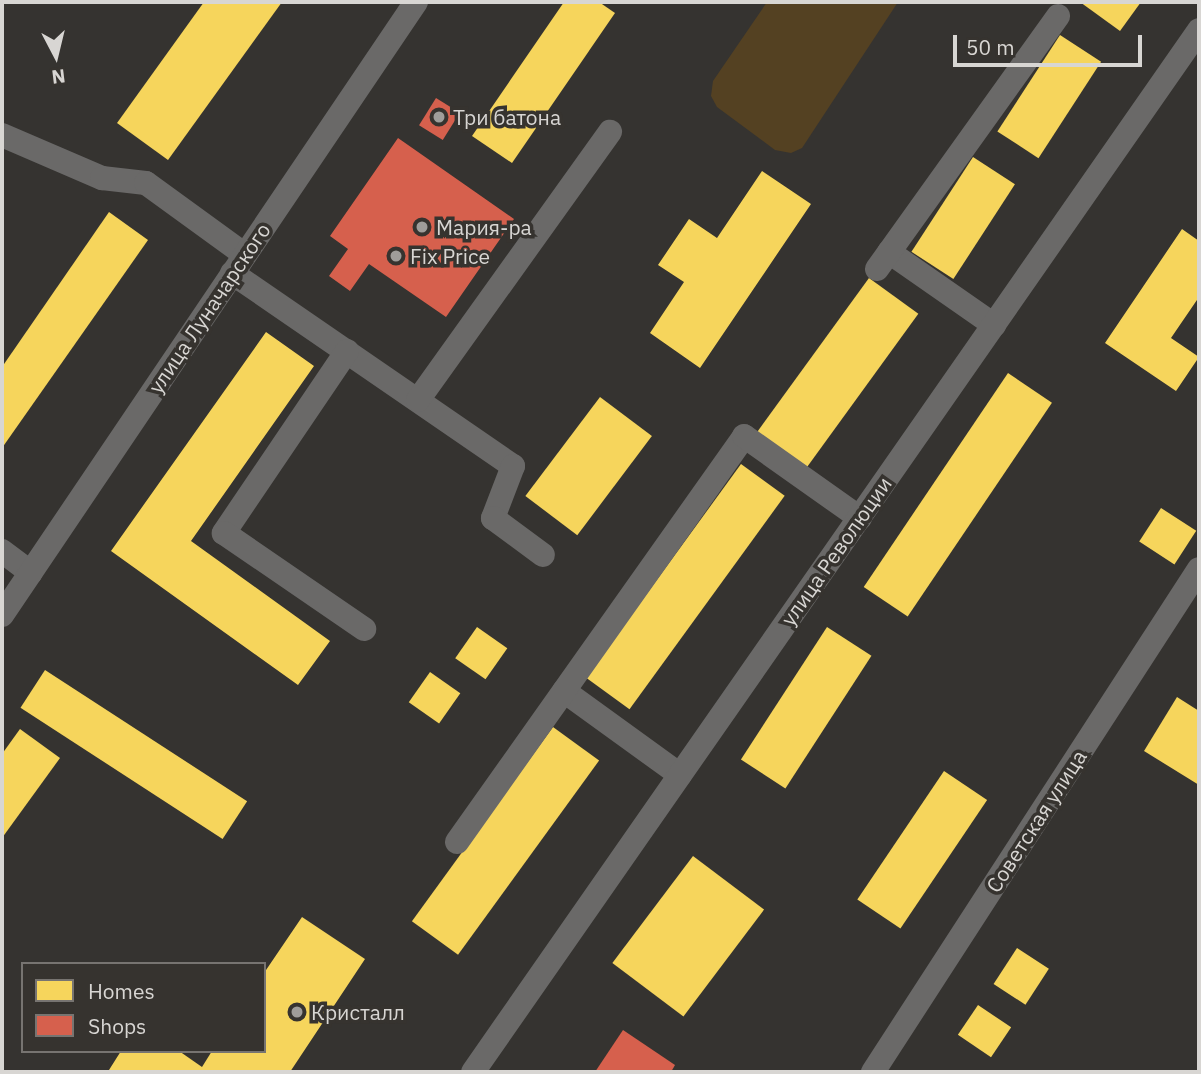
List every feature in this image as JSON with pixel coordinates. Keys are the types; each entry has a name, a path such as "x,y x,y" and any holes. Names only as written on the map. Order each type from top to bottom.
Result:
{"street":[{"name":"улица Луначарского","path":"2,615 416,2"},
{"path":"994,325 883,260 1058,16"},
{"name":"улица Революции","path":"473,1072 1199,30"},
{"path":"418,400 610,132"},
{"path":"2,135 102,178 146,183 238,264 347,351 513,467 493,518 543,555"},
{"path":"347,351 224,533 364,629"},
{"path":"457,842 744,436 860,518"},
{"path":"2,551 31,573"},
{"name":"Советская улица","path":"873,1072 1199,569"},
{"path":"564,691 680,775"}],"shaded area":[{"path":"767,2 898,2 802,148 791,153 775,150 717,107 711,96 713,81"}],"building: Homes":[{"path":"204,2 282,2 168,160 117,123"},
{"path":"564,2 599,2 615,13 512,163 472,136"},
{"path":"1080,2 1141,2 1120,31"},
{"path":"1060,35 1101,62 1038,158 997,131"},
{"path":"973,157 1015,184 953,279 911,252"},
{"path":"762,171 811,204 700,368 650,333 684,282 658,265 689,219 717,238"},
{"path":"109,212 148,240 2,448 2,367"},
{"path":"1182,229 1199,241 1199,297 1171,338 1199,357 1176,391 1105,343"},
{"path":"869,278 918,314 805,470 756,434"},
{"path":"266,332 314,366 191,541 330,641 298,685 111,551"},
{"path":"1008,373 1052,403 908,617 864,587"},
{"path":"600,397 652,436 577,535 525,496"},
{"path":"741,464 785,496 630,709 586,678"},
{"path":"1161,508 1196,531 1174,564 1139,542"},
{"path":"477,627 507,648 486,679 455,658"},
{"path":"827,627 871,656 785,788 741,760"},
{"path":"45,670 247,801 223,839 20,708"},
{"path":"430,672 460,693 439,724 409,702"},
{"path":"1177,697 1199,711 1199,785 1144,751"},
{"path":"553,727 599,761 458,955 412,921"},
{"path":"20,729 60,758 2,838 2,754"},
{"path":"944,771 987,800 900,929 857,900"},
{"path":"693,856 764,910 683,1017 612,963"},
{"name":"Кристалл","path":"302,917 365,959 290,1072 109,1070 120,1053 182,1053 202,1067 211,1053 266,1053 266,970"},
{"path":"1017,948 1049,969 1025,1005 994,984"},
{"path":"978,1005 1011,1027 991,1057 958,1035"}],"building: Shops":[{"path":"436,98 460,113 443,140 419,125"},
{"name":"Мария-ра","path":"398,138 514,219 446,317 369,264 350,291 329,276 348,249 330,236"},
{"path":"623,1030 675,1065 671,1072 595,1072"}],"place":[{"name":"Три батона","path":"439,117"},
{"name":"Мария-ра","path":"422,227"},
{"name":"Fix Price","path":"396,256"},
{"name":"Кристалл","path":"297,1012"}]}
